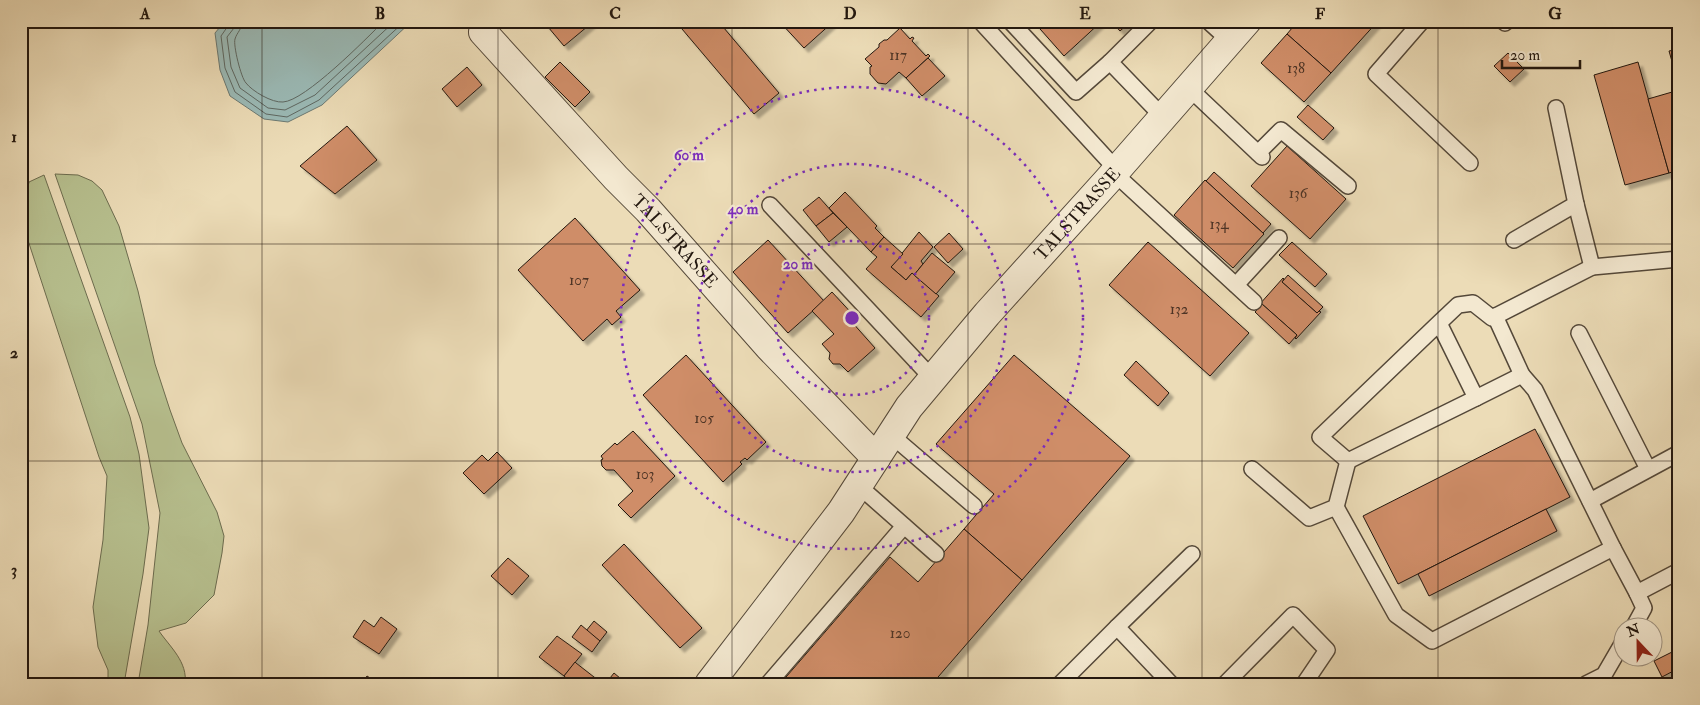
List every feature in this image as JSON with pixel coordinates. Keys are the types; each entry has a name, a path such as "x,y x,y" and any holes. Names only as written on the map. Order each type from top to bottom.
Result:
{"street":[{"name":"TALSTRASSE","path":"485,21 483,32 616,178 648,210 769,347 876,458"},
{"name":"TALSTRASSE","path":"709,684 817,544 859,486 909,407 1000,299 1239,31"}],"lane":[{"path":"980,21 1116,171 1254,302"},
{"path":"1010,21 1076,92 1110,62 1151,21"},
{"path":"1208,21 1239,31"},
{"path":"1422,21 1376,74 1470,163"},
{"path":"1110,62 1163,117"},
{"path":"1189,88 1260,155 1282,130 1348,186"},
{"path":"1556,108 1576,204 1592,267"},
{"path":"1514,240 1576,204"},
{"path":"770,205 933,379"},
{"path":"1236,285 1279,238"},
{"path":"1348,461 1320,437 1458,305 1474,303 1492,318 1592,267 1679,259"},
{"path":"1495,316 1522,375 1535,390 1637,593 1644,608 1638,618"},
{"path":"1439,323 1476,398"},
{"path":"1579,333 1648,469"},
{"path":"1522,375 1348,461 1336,507 1396,615 1432,641 1613,548"},
{"path":"891,435 974,506"},
{"path":"1590,501 1679,453"},
{"path":"1252,468 1309,518 1336,507"},
{"path":"859,486 936,554"},
{"path":"768,684 904,526"},
{"path":"1060,684 1192,554"},
{"path":"1637,593 1679,571"},
{"path":"1225,684 1292,615 1327,650 1304,684"},
{"path":"1117,627 1170,683"},
{"path":"1586,684 1607,679 1612,667"}],"green space":[{"path":"55,174 78,175 92,181 102,190 119,226 138,291 155,364 170,410 182,443 217,512 224,536 214,595 186,623 159,631 181,662 184,669 185,684 138,684 148,625 160,513 142,424"},
{"path":"44,175 130,417 139,454 149,528 124,684 108,684 108,670 98,647 93,607 103,540 107,476 99,457 21,219 29,182"}],"water":[{"path":"225,21 412,21 322,105 288,122 264,119 230,96 220,70 215,33"}],"building":[{"path":"543,21 594,21 564,46"},
{"path":"691,21 718,21 779,93 754,114 682,29"},
{"path":"779,21 834,21 804,48"},
{"path":"1033,21 1102,21 1064,56"},
{"path":"1111,21 1131,21 1120,31"},
{"path":"1298,21 1378,21 1331,73 1287,34"},
{"path":"900,28 910,39 914,38 912,41 926,56 928,54 930,56 906,78 899,72 886,84 878,83 870,74 870,67 872,66 865,59 879,47 879,44 887,40"},
{"path":"1287,34 1331,73 1304,102 1261,63"},
{"path":"1679,49 1679,86 1669,51"},
{"path":"1508,53 1524,69 1510,82 1494,66"},
{"path":"928,58 945,76 922,96 906,78"},
{"path":"560,62 590,92 575,107 545,77"},
{"path":"1638,62 1669,173 1625,185 1594,75"},
{"path":"467,67 482,85 457,107 442,89"},
{"path":"1679,90 1679,170 1669,173 1648,99"},
{"path":"1308,105 1334,128 1323,140 1297,117"},
{"path":"347,126 377,160 335,194 300,166"},
{"path":"1287,146 1346,199 1310,239 1251,186"},
{"path":"1214,172 1271,224 1263,233 1206,181"},
{"path":"1205,180 1264,234 1233,268 1174,215"},
{"path":"845,192 877,226 875,228 884,237 871,252 829,208"},
{"path":"819,197 833,213 816,226 803,210"},
{"path":"833,213 847,227 829,242 816,226"},
{"path":"575,218 640,290 616,311 621,317 612,325 607,319 583,341 518,270"},
{"path":"919,232 933,247 921,261 923,264 914,275 912,273 906,280 891,267"},
{"path":"949,233 963,249 948,263 934,247"},
{"path":"884,237 903,254 891,267 906,280 912,273 939,296 921,317 866,269 877,257 871,252"},
{"path":"768,240 824,301 788,333 733,272"},
{"path":"1148,242 1249,333 1210,376 1109,285"},
{"path":"1292,242 1327,274 1315,287 1279,255"},
{"path":"932,253 955,272 936,294 914,275"},
{"path":"1288,275 1323,307 1317,313 1282,282"},
{"path":"1283,278 1282,282 1317,313 1321,312 1296,339 1297,335 1262,304 1259,305"},
{"path":"832,292 855,317 851,321 875,348 848,372 840,364 833,364 829,359 830,353 822,344 834,334 812,311"},
{"path":"1262,304 1297,335 1289,344 1255,312"},
{"path":"686,355 766,442 747,460 745,458 740,462 742,464 723,482 643,395"},
{"path":"1014,355 1130,456 1022,580 964,529 994,494 936,444"},
{"path":"1136,361 1169,393 1158,406 1124,375"},
{"path":"1535,429 1570,497 1398,584 1363,516"},
{"path":"633,431 675,476 631,518 618,505 633,491 614,470 606,470 602,466 601,460 603,459 601,456 615,443 617,445"},
{"path":"497,452 512,468 484,494 463,473 482,455 488,461"},
{"path":"1546,509 1557,531 1429,596 1418,574"},
{"path":"964,529 1022,580 932,684 780,684 890,557 918,582"},
{"path":"624,544 702,628 680,648 602,565"},
{"path":"508,558 529,576 512,595 491,576"},
{"path":"381,617 397,629 379,654 353,637 364,620 374,627"},
{"path":"594,621 607,632 600,641 586,631"},
{"path":"581,625 600,641 592,652 572,637"},
{"path":"557,636 582,654 564,676 539,657"},
{"path":"1672,652 1679,668 1662,677 1658,668 1662,668 1662,657"},
{"path":"575,662 603,684 573,684 564,676"},
{"path":"614,673 627,684 617,684 610,678"},
{"path":"367,676 379,684 361,684"},
{"path":"610,678 617,684 605,684"}]}
